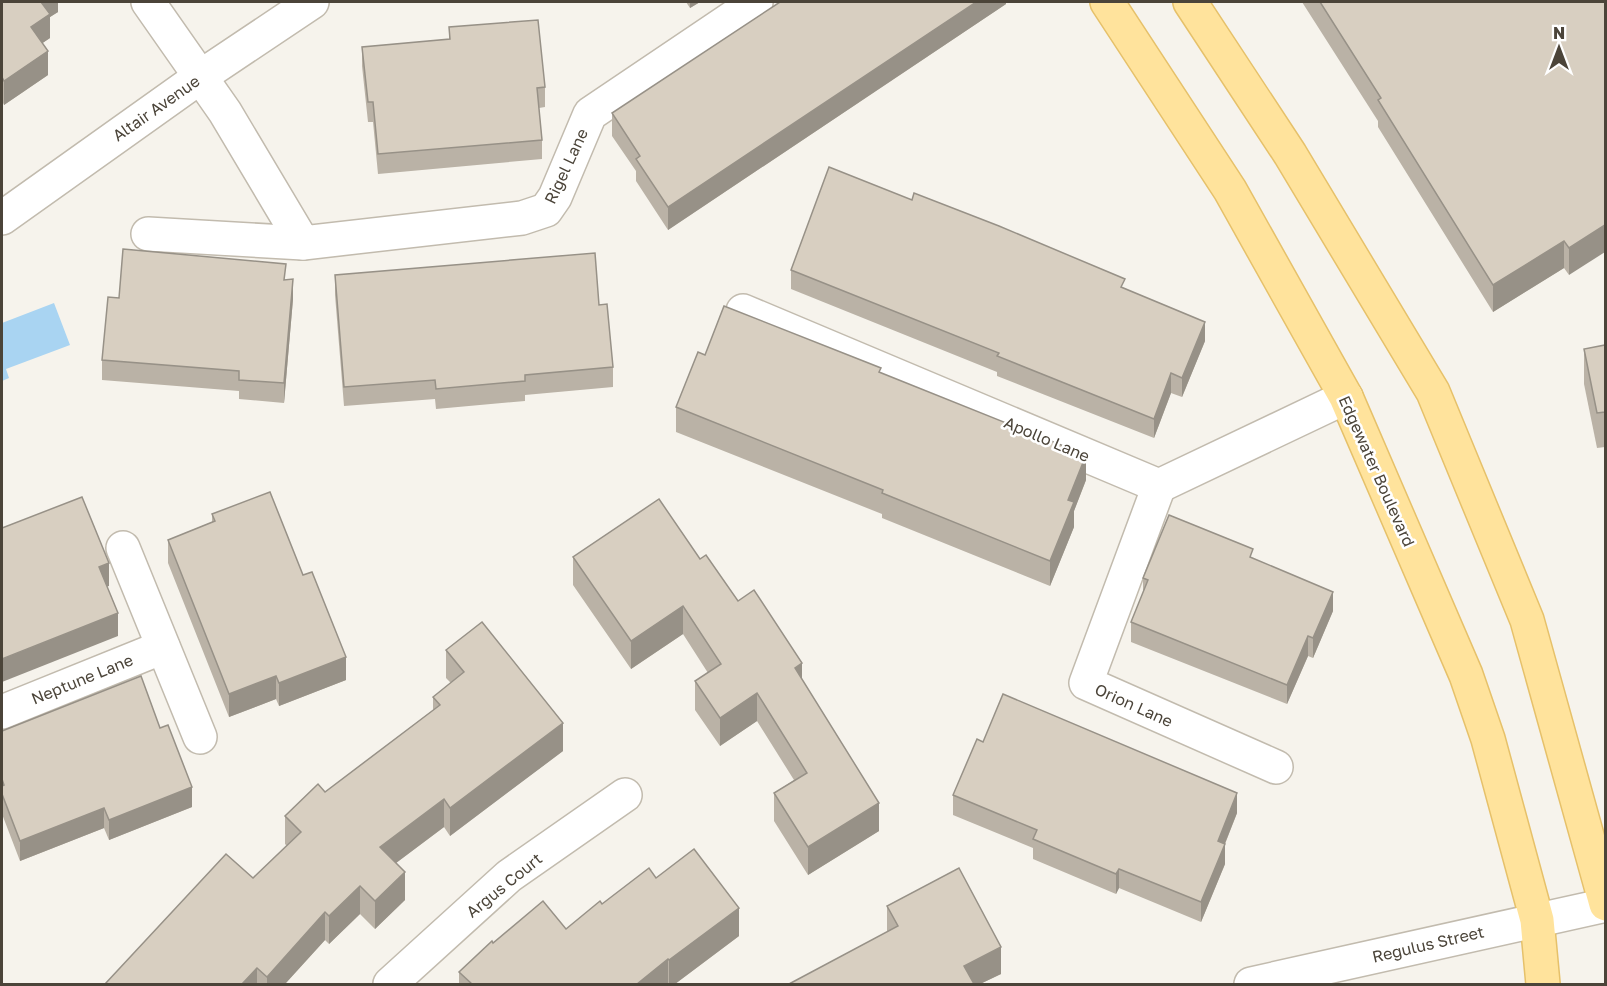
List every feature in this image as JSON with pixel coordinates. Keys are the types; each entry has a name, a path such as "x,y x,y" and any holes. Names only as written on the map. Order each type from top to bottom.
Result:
{"main road":[{"name":"Edgewater Boulevard","path":"1107,2 1230,190 1346,397 1466,675 1488,740 1537,920 1543,984"},
{"path":"1190,2 1290,154 1433,392 1527,620 1605,904"}],"street":[{"path":"148,2 225,112 303,243"},
{"name":"Altair Avenue","path":"2,218 200,77 312,2"},
{"name":"Rigel Lane","path":"148,234 303,243 522,218 546,210 555,197 590,114 756,2"},
{"name":"Apollo Lane","path":"743,311 1159,486"},
{"path":"1159,486 1346,397"},
{"name":"Orion Lane","path":"1159,486 1086,684 1276,767"},
{"path":"123,548 200,737"},
{"name":"Neptune Lane","path":"2,712 163,647"},
{"name":"Argus Court","path":"390,984 509,876 625,795"},
{"name":"Regulus Street","path":"1251,984 1605,904"}],"water":[{"path":"54,303 70,345 6,369 9,378 2,381 2,323"}],"building":[{"path":"2,2 41,2 50,14 31,27 48,51 4,81 2,77"},
{"path":"780,2 976,2 668,207 636,159 640,156 612,113"},
{"path":"1320,2 1605,2 1605,225 1569,248 1564,241 1493,285 1378,100 1381,98"},
{"path":"538,20 545,87 537,88 542,140 378,154 373,102 368,102 362,47 450,39 449,27"},
{"path":"829,167 912,200 914,193 999,226 1125,279 1121,287 1205,322 1182,378 1171,373 1154,419 997,356 999,353 791,270"},
{"path":"123,249 286,264 284,280 293,279 284,383 239,380 239,371 102,360 108,297 119,298"},
{"path":"595,253 599,305 607,304 613,367 525,375 525,381 436,389 435,380 344,387 335,275"},
{"path":"724,306 881,368 879,372 1086,455 1068,500 1074,502 1050,561 882,493 883,490 676,407 698,352 705,355"},
{"path":"1605,345 1605,412 1597,413 1584,349"},
{"path":"270,492 303,575 312,572 346,657 279,683 276,676 229,694 168,540 215,521 212,514"},
{"path":"82,497 109,563 99,567 118,613 2,659 2,528"},
{"path":"659,499 700,559 706,555 738,601 754,590 802,663 795,668 879,803 808,847 774,793 807,773 757,693 720,718 695,681 721,664 683,606 631,641 573,557"},
{"path":"1169,515 1253,549 1250,557 1333,592 1313,638 1308,636 1287,685 1131,622 1148,580 1143,578"},
{"path":"482,622 563,723 450,808 444,799 380,847 405,872 375,901 360,886 329,916 325,912 267,977 257,968 242,984 105,984 226,854 253,878 301,832 285,816 318,784 325,792 440,705 433,697 464,672 446,650"},
{"path":"141,676 160,728 168,725 192,787 109,820 104,808 20,841 2,794 4,785 2,731"},
{"path":"1003,694 1237,793 1218,841 1225,844 1201,902 1119,869 1116,874 1033,839 1037,830 953,795 977,739 983,742"},
{"path":"694,849 739,908 637,984 472,984 459,972 492,941 493,943 543,901 566,929 600,901 602,904 649,868 656,878"},
{"path":"959,868 1001,947 964,966 974,984 789,984 898,926 887,906"}]}
